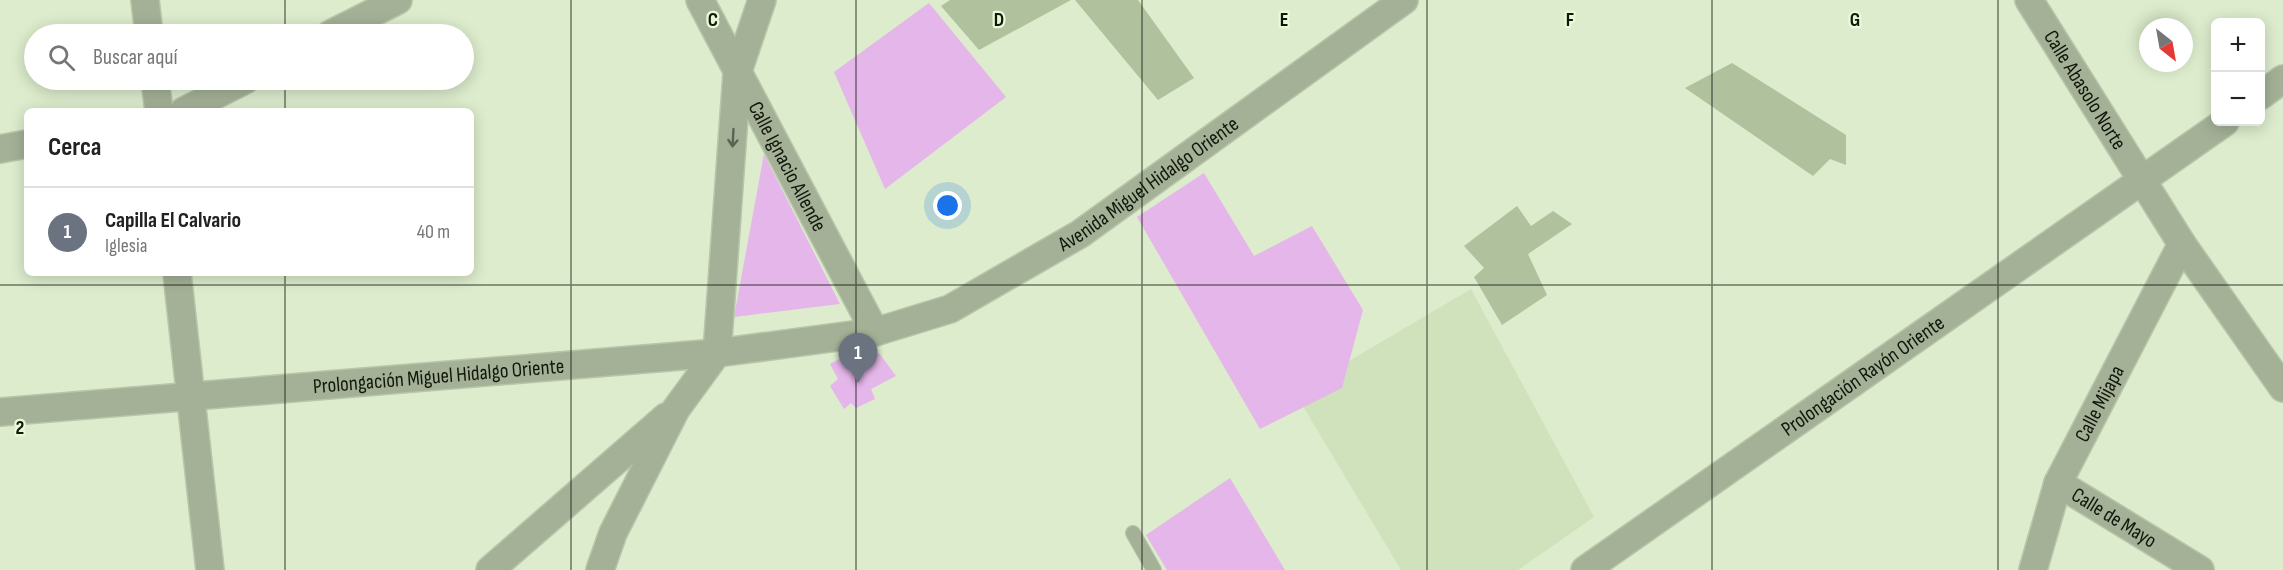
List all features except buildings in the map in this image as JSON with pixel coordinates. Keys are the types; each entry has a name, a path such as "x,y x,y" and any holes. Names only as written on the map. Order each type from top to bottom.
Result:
{"street":[{"path":"144,0 148,24"},
{"path":"351,24 398,0"},
{"name":"Calle Ignacio Allende","path":"700,0 875,332"},
{"path":"600,570 613,533 676,409 717,353 737,74 762,0"},
{"name":"Avenida Miguel Hidalgo Oriente","path":"875,332 950,309 1080,234 1404,0"},
{"name":"Calle Abasolo Norte","path":"2029,0 2182,244"},
{"path":"2265,92 2283,79"},
{"path":"156,90 159,108"},
{"path":"190,108 225,90"},
{"name":"Prolongación Rayón Oriente","path":"1584,570 2219,126"},
{"path":"0,149 24,145"},
{"path":"2182,244 2283,388"},
{"name":"Calle Mijapa","path":"2033,570 2058,483 2182,244"},
{"path":"177,276 210,570"},
{"name":"Prolongación Miguel Hidalgo Oriente","path":"0,412 717,353 875,332"},
{"path":"490,570 676,409"},
{"name":"Calle de Mayo","path":"2058,483 2200,570"}],"lane":[{"path":"1133,533 1154,570"}],"shaded area":[{"path":"950,0 1071,0 979,50 941,6"},
{"path":"1075,0 1138,0 1194,78 1158,100"},
{"path":"1732,63 1846,135 1846,165 1830,159 1813,176 1685,88"},
{"path":"1517,206 1531,226 1553,211 1572,224 1528,254 1547,295 1502,325 1474,277 1484,268 1464,246"},
{"path":"1471,289 1594,517 1518,570 1401,570 1295,393"}],"place":[{"name":"Capilla El Calvario","path":"858,383"}]}
